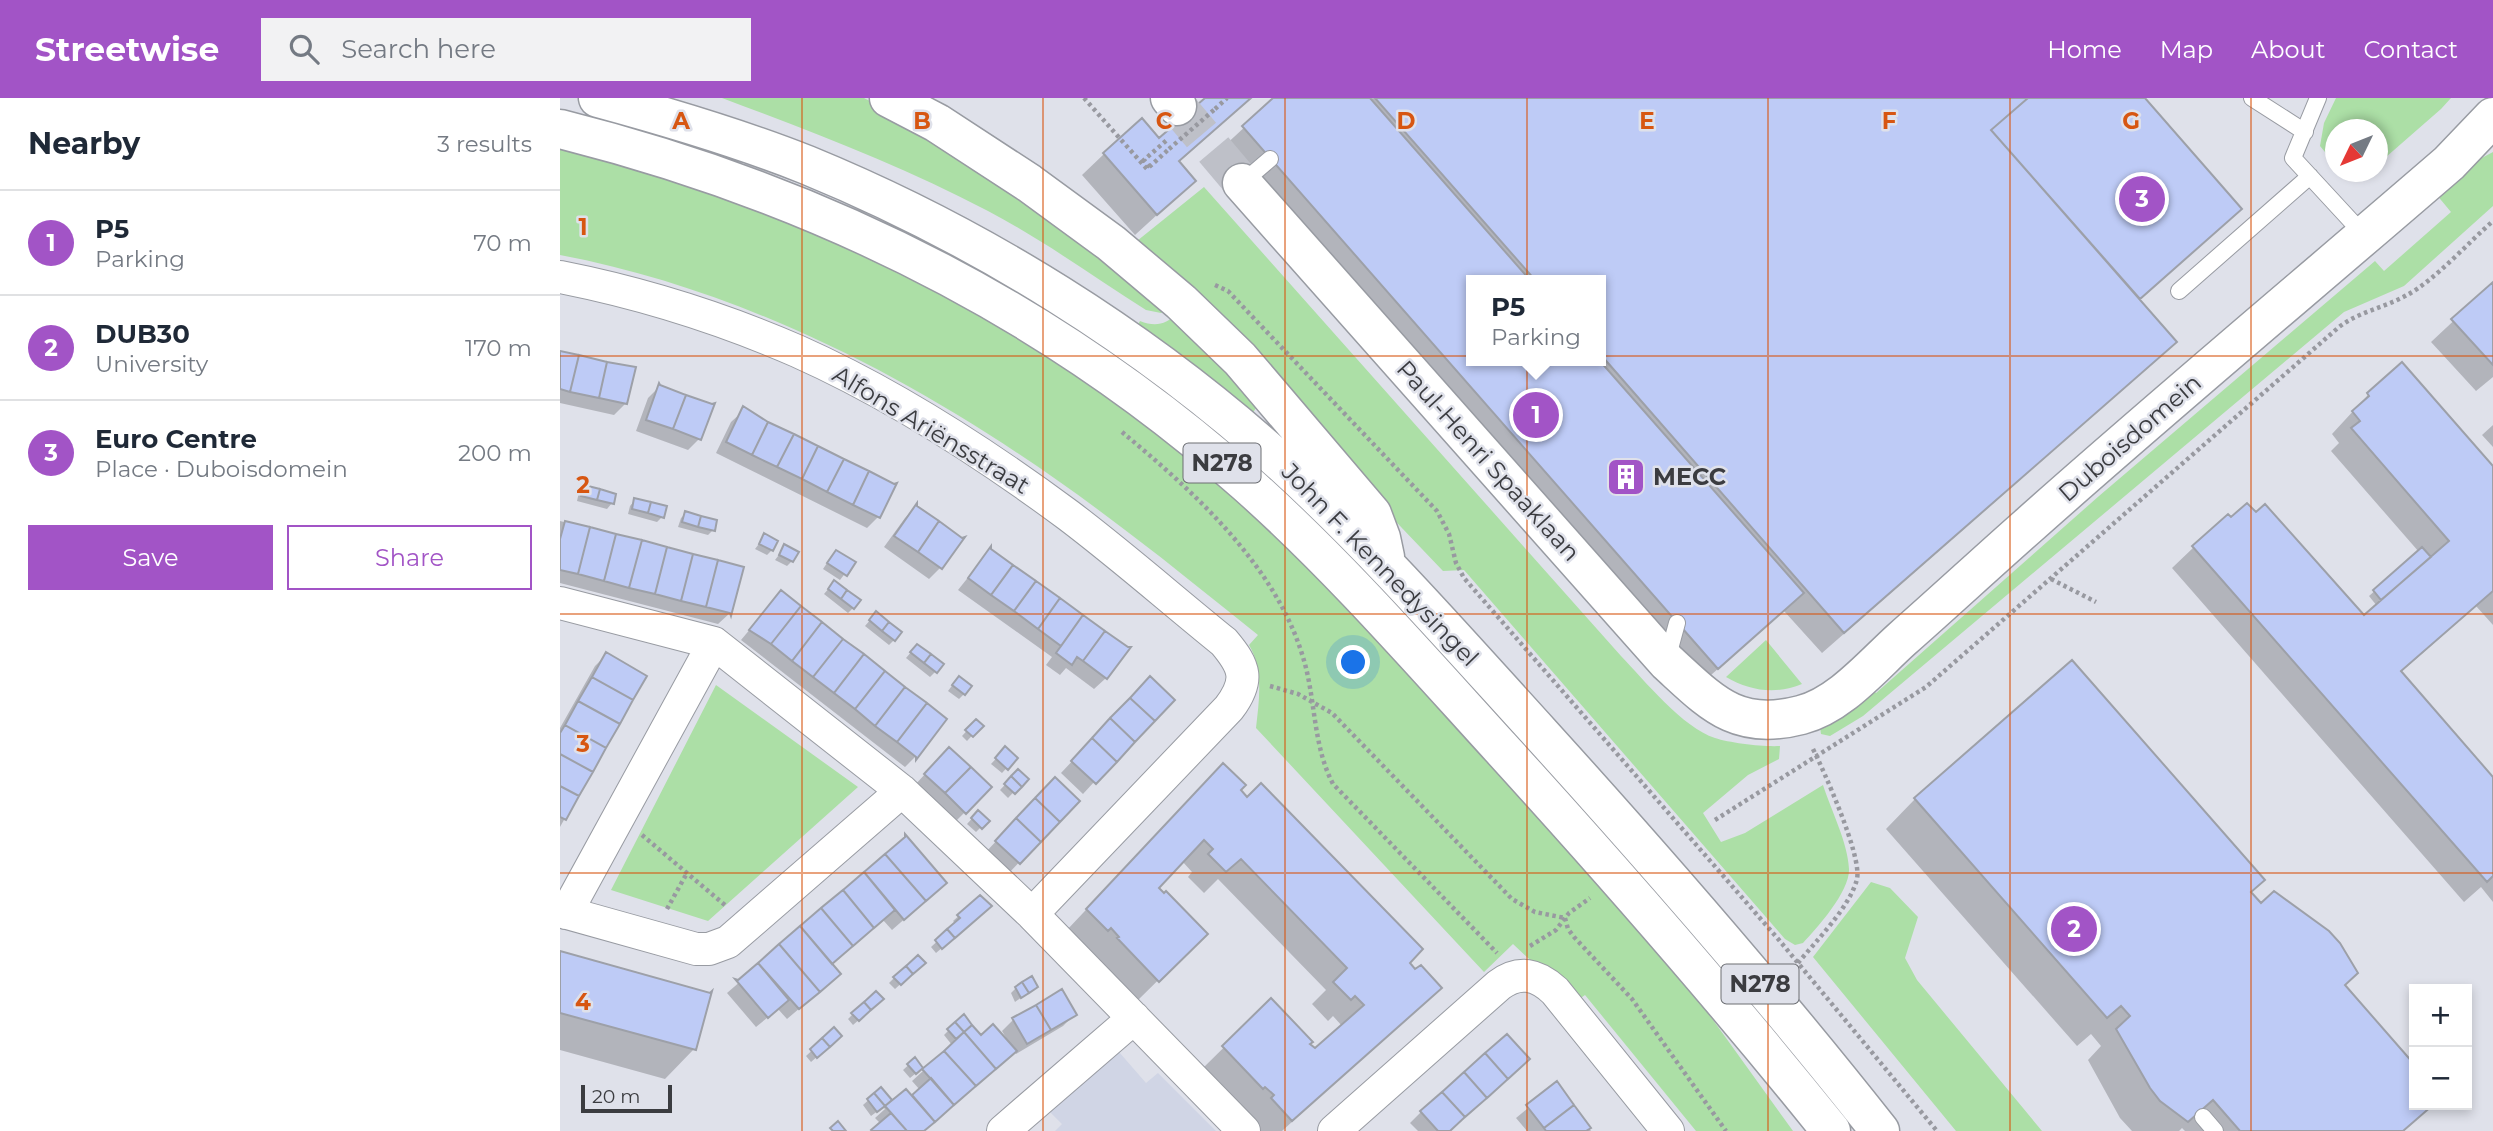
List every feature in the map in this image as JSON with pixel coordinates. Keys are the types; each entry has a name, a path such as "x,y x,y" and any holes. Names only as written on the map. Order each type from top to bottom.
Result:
{"main road":[{"name":"John F. Kennedysingel","path":"598,98 710,131 806,165 924,218 1020,271 1145,353 1210,402 1286,467 1387,566 1636,840 1826,1062 1881,1131"},
{"path":"890,98 937,123 1029,183 1111,243 1225,342 1372,514 1387,566"},
{"name":"Duboisdomein","path":"1749,719 1801,715 1821,707 1840,694 2029,525 2449,163 2492,119"},
{"name":"John F. Kennedysingel","path":"560,129 706,170 780,197 875,239 1009,309 1177,426 1248,485 1287,522 1406,645 1650,915 1830,1131"},
{"name":"Paul-Henri Spaaklaan","path":"1256,171 1667,662 1713,704 1749,719"}],"street":[{"name":"Alfons Ariënsstraat","path":"560,276 657,300 726,323 797,351 920,417 985,458 1079,524 1224,642 1239,660 1243,678"},
{"path":"560,603 714,643 902,791 1032,914 1244,1131"},
{"path":"714,643 563,912 696,949 709,949 728,942 902,791"},
{"path":"1032,914 1229,708 1241,689 1243,678"},
{"path":"1334,1131 1499,985 1507,965 1538,978 1555,990 1668,1131"},
{"path":"1003,1131 1134,1018"}],"lane":[{"path":"2252,98 2305,132"},
{"path":"2318,98 2293,158 2365,236"},
{"path":"2179,291 2310,176"},
{"path":"1667,662 1677,623"},
{"path":"2203,1117 2215,1131"}],"path":[{"path":"1084,98 1147,169 1227,98"},
{"path":"1150,167 1144,160 1172,114"},
{"path":"1715,820 1920,691 2339,327 2359,314 2395,301 2417,289 2493,221"},
{"name":"John F. Kennedysingel","path":"1210,285 1228,291 1437,511 1449,534 1456,563 1464,578 1798,963 1937,1131"},
{"path":"1115,425 1200,503 1276,591 1292,623 1304,658 1323,759 1334,784 1507,965"},
{"path":"2051,579 2096,602"},
{"path":"1243,678 1310,700 1332,713 1512,899 1535,912 1565,918"},
{"path":"1798,963 1851,894 1858,876 1844,825 1817,757"},
{"path":"636,830 748,925"},
{"path":"651,936 687,873"},
{"path":"1540,939 1556,930 1569,913 1593,896"},
{"path":"1565,918 1574,937 1632,999 1726,1131"}],"shaded area":[{"path":"1119,1052 1146,1083 1158,1073 1216,1131 1055,1131 1062,1124 1050,1112"}],"green space":[{"path":"722,98 864,98 948,142 1170,307 1161,313 1146,310 1029,234 956,195 857,150"},
{"path":"2336,98 2451,98 2388,155 2388,119 2326,119"},
{"path":"2325,121 2325,152 2320,146"},
{"path":"560,145 714,191 904,271 1072,370 1195,464 1261,520 1408,671 1690,988 1793,1131 1696,1131 1585,995 1575,1002 1513,944 1484,972 1256,728 1259,675 1249,645 1258,635 1145,545 1065,486 931,399 788,327 714,297 638,273 560,255"},
{"path":"2493,152 2493,206 2404,286 2344,312 1863,716 1830,736 1821,734 1820,727 1871,688 1876,693 2099,496 2375,261 2384,271 2451,212 2436,194 2476,161"},
{"path":"1204,187 1621,656 1677,714 1703,733 1715,738 1780,746 1779,759 1748,775 1703,813 1721,842 1745,833 1823,785 1846,848 1848,878 1839,898 1803,943 1795,945 1785,939 1464,570 1443,571 1132,245"},
{"path":"1177,313 1256,408 1252,414 1137,326 1140,321 1151,324 1164,322"},
{"path":"1766,640 1802,684 1783,690 1763,690 1744,686 1726,677"},
{"path":"716,685 858,787 708,921 611,890"},
{"path":"1871,882 1890,888 1918,917 1905,958 1917,980 2042,1131 1956,1131 1813,957"}],"building":[{"path":"1205,98 1251,98 1179,161 1196,181 1157,215 1103,153 1142,118 1159,138"},
{"name":"MECC","path":"1273,98 1370,98 1526,275 1466,275 1466,366 1604,366 1804,593 1718,669 1242,126"},
{"path":"1375,98 2028,98 1991,130 2177,342 1844,633 1606,361 1606,275 1531,275"},
{"path":"2028,98 2145,98 2242,209 2140,299 1991,130"},
{"path":"2493,282 2493,365 2451,319"},
{"path":"560,351 579,355 570,392 560,389"},
{"path":"579,355 607,362 599,398 570,392"},
{"path":"607,362 636,367 627,404 599,398"},
{"path":"2402,362 2493,466 2493,591 2401,671 2493,777 2493,876 2487,882 2192,546 2228,514 2231,517 2247,503 2256,512 2265,504 2364,615 2449,541 2351,428 2360,421 2352,411 2369,396 2367,393"},
{"path":"659,383 686,395 673,429 646,420"},
{"path":"686,395 715,403 701,440 673,429"},
{"path":"743,406 768,422 752,455 726,442"},
{"path":"768,422 794,434 777,467 752,455"},
{"path":"794,434 818,446 802,479 777,467"},
{"path":"818,446 844,459 827,492 802,479"},
{"path":"844,459 869,471 853,505 827,492"},
{"path":"869,471 894,484 897,483 880,518 853,505"},
{"path":"584,485 600,489 597,500 581,496"},
{"path":"600,489 616,494 614,504 597,500"},
{"path":"634,498 651,502 648,513 632,509"},
{"path":"651,502 667,506 664,518 648,513"},
{"path":"917,503 917,506 939,521 918,552 894,536"},
{"path":"685,511 701,516 698,527 682,522"},
{"path":"701,516 717,520 715,531 698,527"},
{"path":"565,521 590,527 578,574 560,570 560,539"},
{"path":"939,521 962,538 965,537 942,569 918,552"},
{"path":"590,527 616,534 604,581 578,574"},
{"path":"764,533 778,541 773,551 759,544"},
{"path":"616,534 642,540 629,588 604,581"},
{"path":"642,540 667,547 655,594 629,588"},
{"path":"784,544 799,552 793,562 779,555"},
{"path":"991,546 991,549 1013,565 991,595 968,578"},
{"path":"667,547 693,554 681,601 655,594"},
{"path":"2422,547 2431,557 2381,600 2373,590"},
{"path":"836,550 856,562 847,576 827,563"},
{"path":"693,554 718,560 706,607 681,601"},
{"path":"718,560 744,567 731,616 730,613 706,607"},
{"path":"1013,565 1036,581 1014,611 991,595"},
{"path":"834,580 847,590 841,599 828,589"},
{"path":"1036,581 1060,598 1038,629 1014,611"},
{"path":"781,590 801,606 771,644 749,630"},
{"path":"847,590 861,600 854,609 841,599"},
{"path":"1060,598 1083,615 1061,646 1038,629"},
{"path":"801,606 822,622 792,661 771,644"},
{"path":"876,611 889,622 882,631 869,620"},
{"path":"1083,615 1105,631 1083,661 1077,657 1072,665 1056,653"},
{"path":"822,622 843,639 813,677 792,661"},
{"path":"889,622 902,632 895,641 882,631"},
{"path":"1105,631 1131,647 1107,679 1083,661"},
{"path":"843,639 864,654 834,693 813,677"},
{"path":"917,644 931,654 924,663 910,652"},
{"path":"606,652 647,676 633,700 592,677"},
{"path":"864,654 885,671 855,709 834,693"},
{"path":"931,654 944,664 937,673 924,663"},
{"path":"2072,660 2265,880 2251,892 2261,903 2274,891 2329,931 2340,943 2358,973 2345,985 2409,1058 2409,1110 2427,1110 2403,1131 2240,1131 2213,1100 2188,1122 2160,1101 2116,1029 2130,1016 2121,1006 2107,1018 1914,798"},
{"path":"885,671 905,687 875,726 855,709"},
{"path":"959,676 972,686 965,695 952,685"},
{"path":"1150,676 1175,700 1155,721 1130,698"},
{"path":"592,677 633,700 620,724 578,701"},
{"path":"905,687 927,703 897,742 875,726"},
{"path":"1130,698 1155,721 1135,742 1110,718"},
{"path":"578,701 620,724 606,748 565,725"},
{"path":"927,703 947,719 916,760 916,757 897,742"},
{"path":"1110,718 1135,742 1117,762 1092,738"},
{"path":"976,719 984,726 973,737 965,730"},
{"path":"565,725 606,748 593,772 560,754 560,733"},
{"path":"1092,738 1117,762 1096,784 1071,761"},
{"path":"1005,746 1018,758 1008,770 995,758"},
{"path":"949,747 971,767 945,793 924,774"},
{"path":"560,754 593,772 579,796 560,786"},
{"path":"1223,763 1246,785 1241,790 1247,797 1261,783 1423,949 1410,963 1415,969 1421,965 1442,988 1292,1121 1271,1098 1274,1095 1265,1087 1263,1089 1222,1046 1271,998 1313,1042 1310,1044 1315,1048 1364,1005 1355,996 1351,1000 1333,982 1347,968 1241,859 1226,872 1208,854 1213,849 1204,840 1159,888 1164,893 1166,891 1208,934 1159,982 1117,938 1119,937 1111,928 1108,931 1086,909"},
{"path":"971,767 992,787 966,814 945,793"},
{"path":"1018,769 1029,779 1022,787 1011,776"},
{"path":"1011,776 1022,787 1015,794 1004,784"},
{"path":"1055,777 1080,801 1060,822 1035,798"},
{"path":"560,786 579,796 566,820 560,817"},
{"path":"1035,798 1060,822 1041,842 1016,818"},
{"path":"978,810 990,821 982,829 971,818"},
{"path":"1016,818 1041,842 1020,864 995,841"},
{"path":"905,834 947,883 926,901 885,854 905,837"},
{"path":"885,854 926,901 904,920 864,872"},
{"path":"864,872 895,910 874,928 843,890"},
{"path":"843,890 874,928 853,946 821,908"},
{"path":"980,895 992,906 955,938 947,929 960,918 957,915"},
{"path":"821,908 853,946 832,964 800,926"},
{"path":"800,926 841,974 820,992 779,944"},
{"path":"947,929 955,938 942,949 935,940"},
{"path":"779,944 820,992 799,1009 758,963"},
{"path":"560,951 710,993 712,991 696,1050 560,1013"},
{"path":"918,955 926,963 913,974 906,966"},
{"path":"758,963 789,1000 768,1018 735,979 738,980"},
{"path":"906,966 913,974 901,985 893,977"},
{"path":"1032,976 1038,987 1029,993 1022,982"},
{"path":"1022,982 1029,993 1021,998 1015,987"},
{"path":"1062,989 1077,1015 1051,1030 1036,1005"},
{"path":"876,991 884,999 871,1010 864,1002"},
{"path":"864,1002 871,1010 859,1021 851,1013"},
{"path":"1036,1005 1051,1030 1027,1044 1012,1018"},
{"path":"964,1014 972,1025 964,1032 955,1022"},
{"path":"955,1022 964,1032 956,1039 947,1029"},
{"path":"993,1024 1017,1051 996,1069 964,1032 972,1025 981,1035"},
{"path":"834,1027 842,1036 830,1047 822,1038"},
{"path":"964,1032 996,1069 976,1086 944,1051"},
{"path":"1507,1034 1530,1059 1508,1079 1485,1053"},
{"path":"822,1038 830,1047 817,1058 810,1049"},
{"path":"944,1051 976,1086 954,1105 922,1069"},
{"path":"1485,1053 1508,1079 1487,1098 1464,1072"},
{"path":"915,1057 923,1068 916,1074 907,1064"},
{"path":"1464,1072 1487,1098 1465,1117 1442,1092"},
{"path":"931,1078 954,1105 935,1122 912,1095"},
{"path":"1557,1081 1574,1105 1544,1128 1526,1105"},
{"path":"881,1087 892,1100 885,1106 874,1093"},
{"path":"906,1089 935,1122 924,1131 907,1131 885,1106"},
{"path":"1442,1092 1465,1117 1450,1131 1438,1131 1420,1111"},
{"path":"874,1093 885,1106 877,1112 867,1099"},
{"path":"1574,1105 1591,1128 1586,1131 1546,1131 1544,1128"},
{"path":"891,1113 907,1131 871,1130"},
{"path":"838,1121 846,1131 833,1131 830,1128"}],"tunnel":[{"path":"1177,106 1242,183"}],"place":[{"name":"Euro Centre","path":"2142,199"},
{"name":"P5","path":"1536,415"},
{"name":"MECC","path":"1626,477"},
{"name":"DUB30","path":"2074,929"}]}
